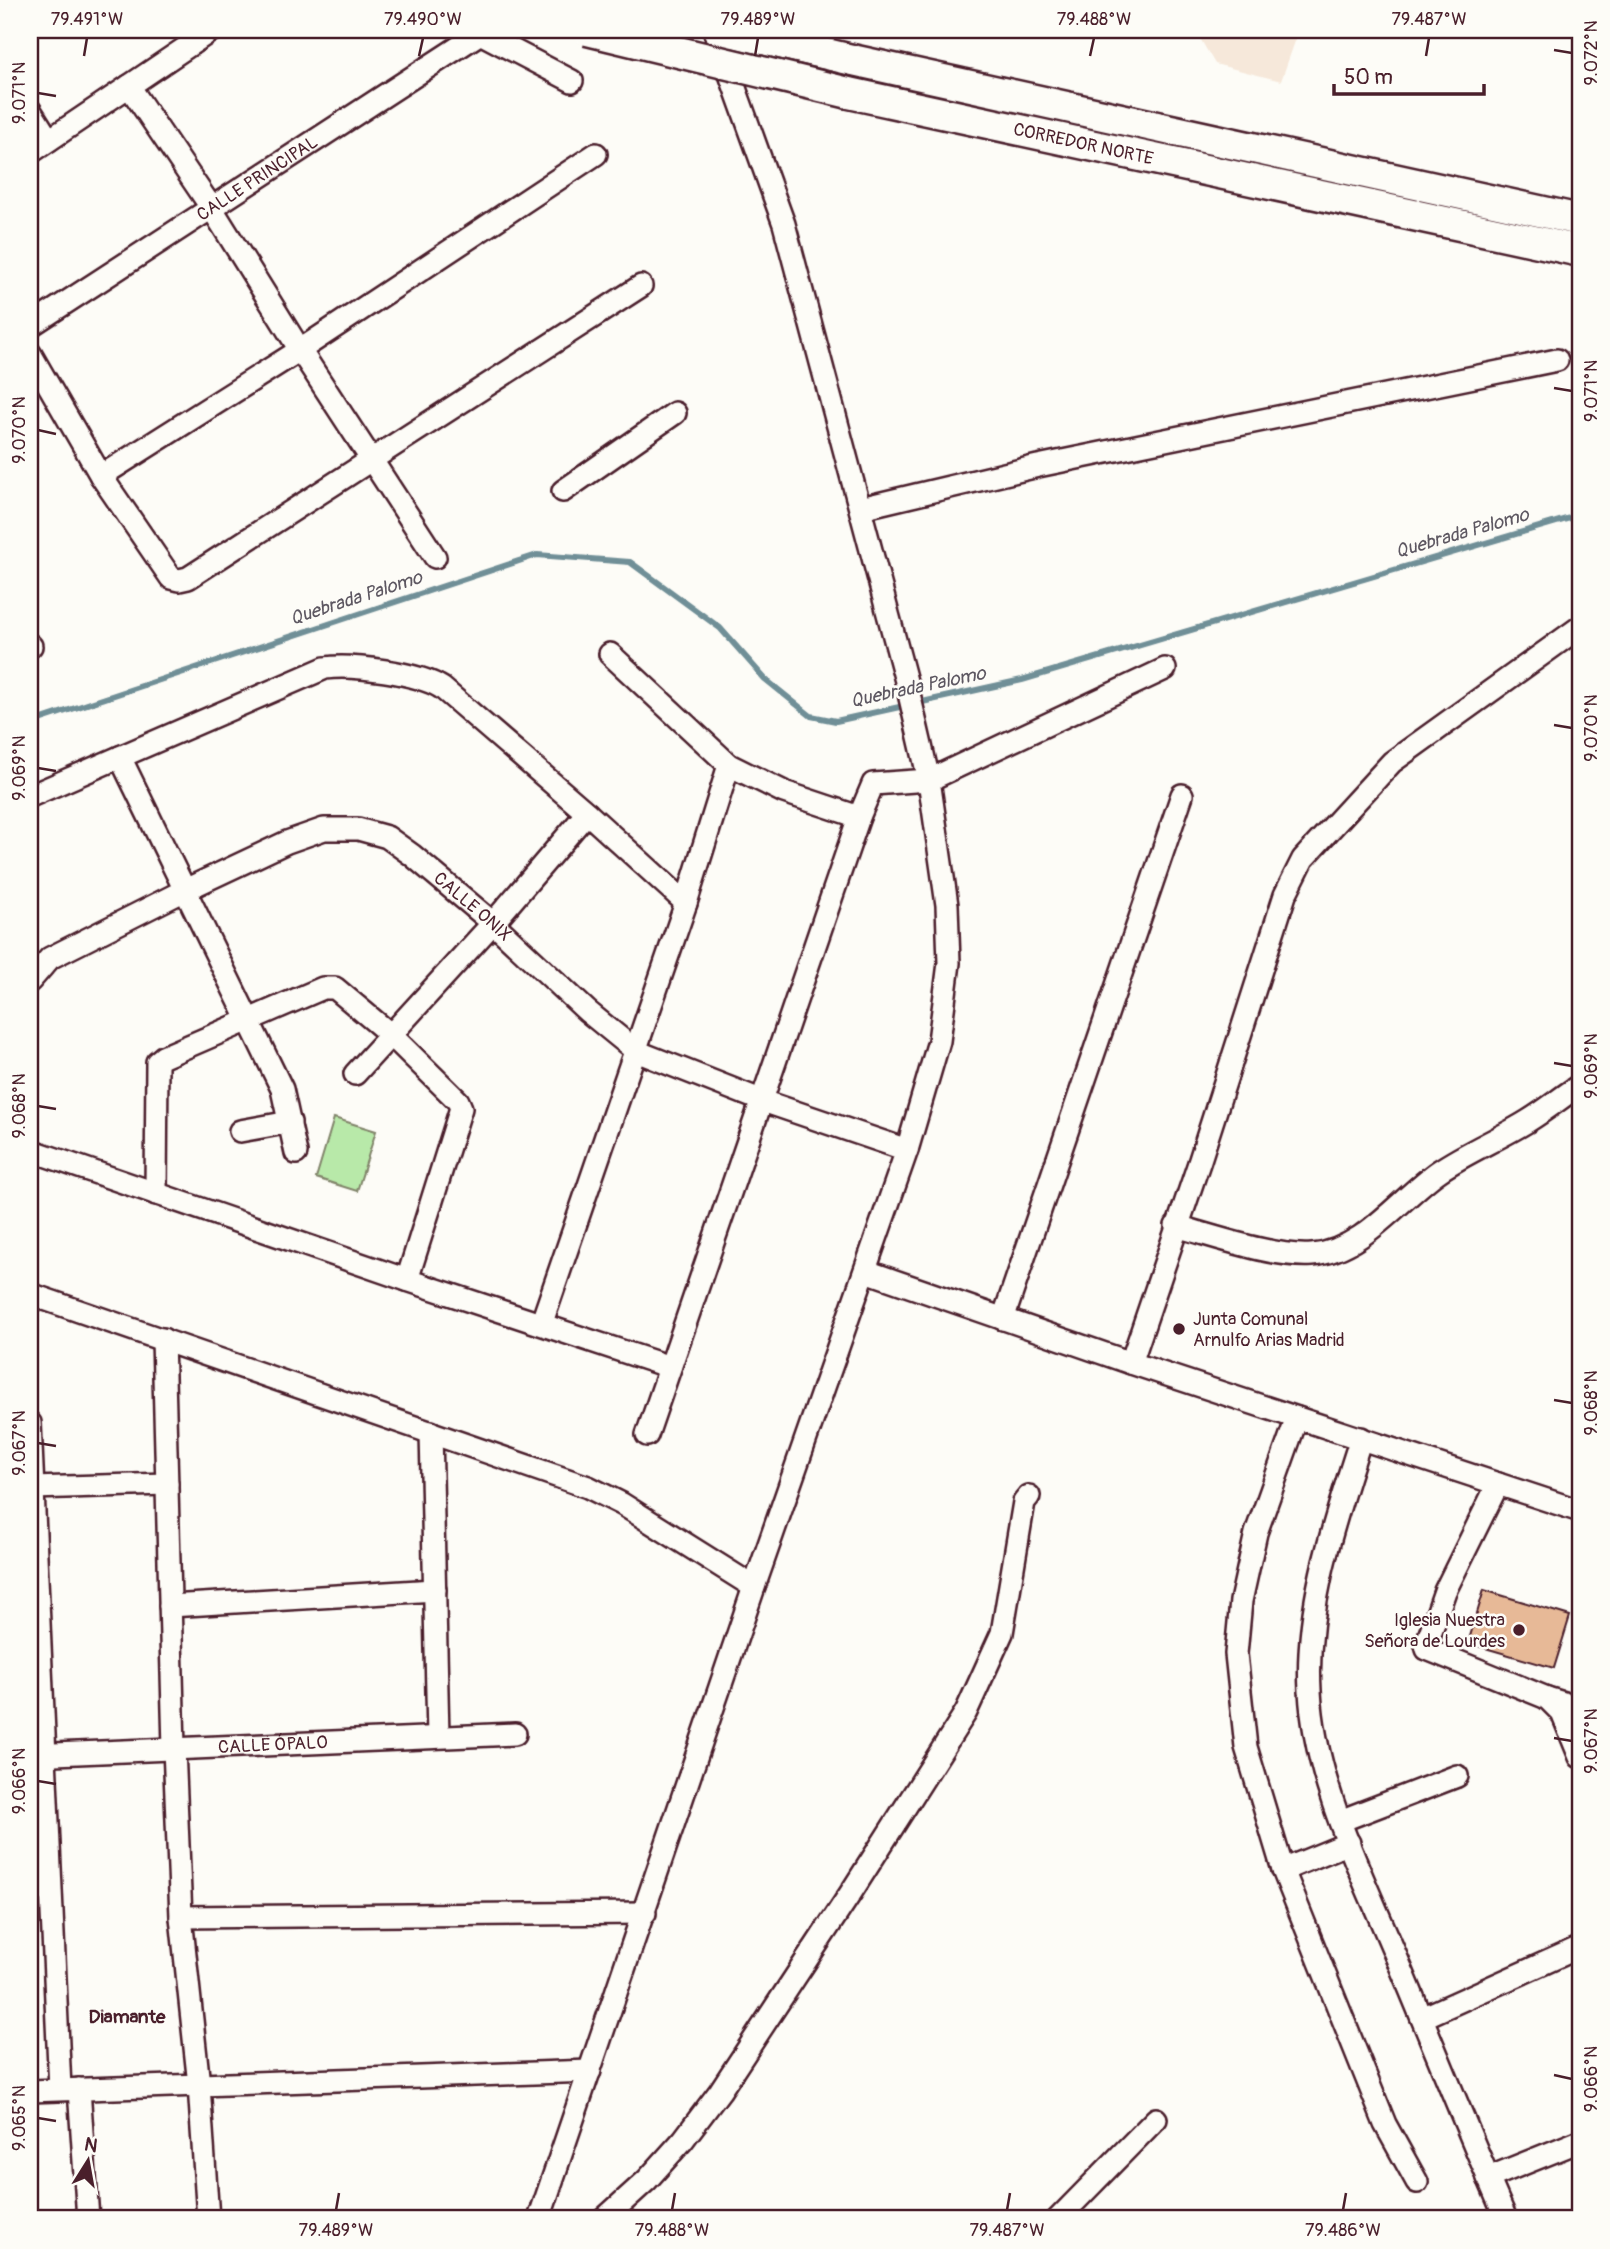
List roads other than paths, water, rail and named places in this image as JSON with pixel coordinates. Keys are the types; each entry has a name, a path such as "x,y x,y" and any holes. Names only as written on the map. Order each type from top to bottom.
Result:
{"highway":[{"name":"CORREDOR NORTE","path":"587,30 849,93 1580,251"},
{"name":"CORREDOR NORTE","path":"724,30 1580,220"}],"street":[{"path":"30,153 212,30"},
{"path":"531,2219 539,2219 754,1587 907,1150 939,1041 949,963 947,905 929,780 919,734 784,224 714,30"},
{"path":"483,32 572,81"},
{"name":"CALLE PRINCIPAL","path":"30,326 483,32"},
{"path":"129,86 211,207 300,350 435,557"},
{"path":"30,110 49,140"},
{"path":"101,476 300,350 596,154"},
{"path":"30,354 101,476 171,578 179,580 188,578 640,286"},
{"path":"861,508 1051,464 1557,360"},
{"path":"563,491 676,413"},
{"path":"1131,1363 1200,1160 1284,895 1303,859 1392,762 1580,627"},
{"path":"610,654 729,765 784,792 859,817"},
{"path":"30,796 325,668 352,668 431,681 587,813 686,903"},
{"path":"646,1435 859,817 873,784 929,780 1165,669"},
{"path":"120,757 282,1089 296,1153"},
{"path":"542,1322 686,903 729,765"},
{"path":"1003,1319 1182,795"},
{"path":"355,1074 493,923 587,813"},
{"name":"CALLE ONIX","path":"30,981 50,958 287,842 324,829 358,829 387,837 493,923 587,1011 636,1051 763,1101 907,1150"},
{"path":"156,1194 158,1062 163,1057 247,1020 329,986 335,988 390,1034 458,1101 461,1108 407,1280"},
{"path":"1176,1226 1291,1255 1314,1255 1336,1249 1361,1235 1436,1173 1465,1154 1528,1121 1580,1085"},
{"path":"240,1130 290,1122"},
{"path":"30,1150 670,1367"},
{"path":"866,1271 1131,1363 1580,1511"},
{"path":"30,1294 588,1487 622,1504 754,1587"},
{"path":"163,1339 181,1917 199,2085 208,2219"},
{"path":"1297,1418 1256,1533 1241,1601 1236,1654 1247,1747 1283,1870 1385,2124 1417,2182"},
{"path":"30,1423 37,1754 70,2089 88,2219"},
{"path":"431,1432 438,1736"},
{"path":"1361,1438 1331,1532 1311,1633 1310,1692 1325,1775 1340,1821 1506,2219"},
{"path":"32,1488 167,1484"},
{"path":"1498,1484 1445,1591 1427,1649 1547,1698 1580,1708"},
{"path":"604,2219 648,2180 720,2091 965,1712 1002,1633 1024,1502 1029,1496"},
{"path":"170,1606 435,1590"},
{"path":"1547,1698 1562,1713 1580,1757"},
{"name":"CALLE ÓPALO","path":"37,1754 515,1734"},
{"path":"1340,1821 1457,1776"},
{"path":"1283,1870 1349,1843"},
{"path":"181,1917 645,1913"},
{"path":"1422,2018 1580,1947"},
{"path":"30,2091 590,2071"},
{"path":"1058,2219 1156,2119"},
{"path":"1488,2178 1580,2141"}],"waterway":[{"name":"Quebrada Palomo","path":"30,723 537,555 630,562 720,628 765,679 811,716 836,721 1022,680 1580,515"}],"place":[{"name":"Junta Comunal Arnulfo Arias Madrid","path":"1179,1329"},
{"name":"Iglesia Nuestra Señora de Lourdes","path":"1519,1630"}],"district":[{"name":"Diamante","path":"127,2017"}]}
